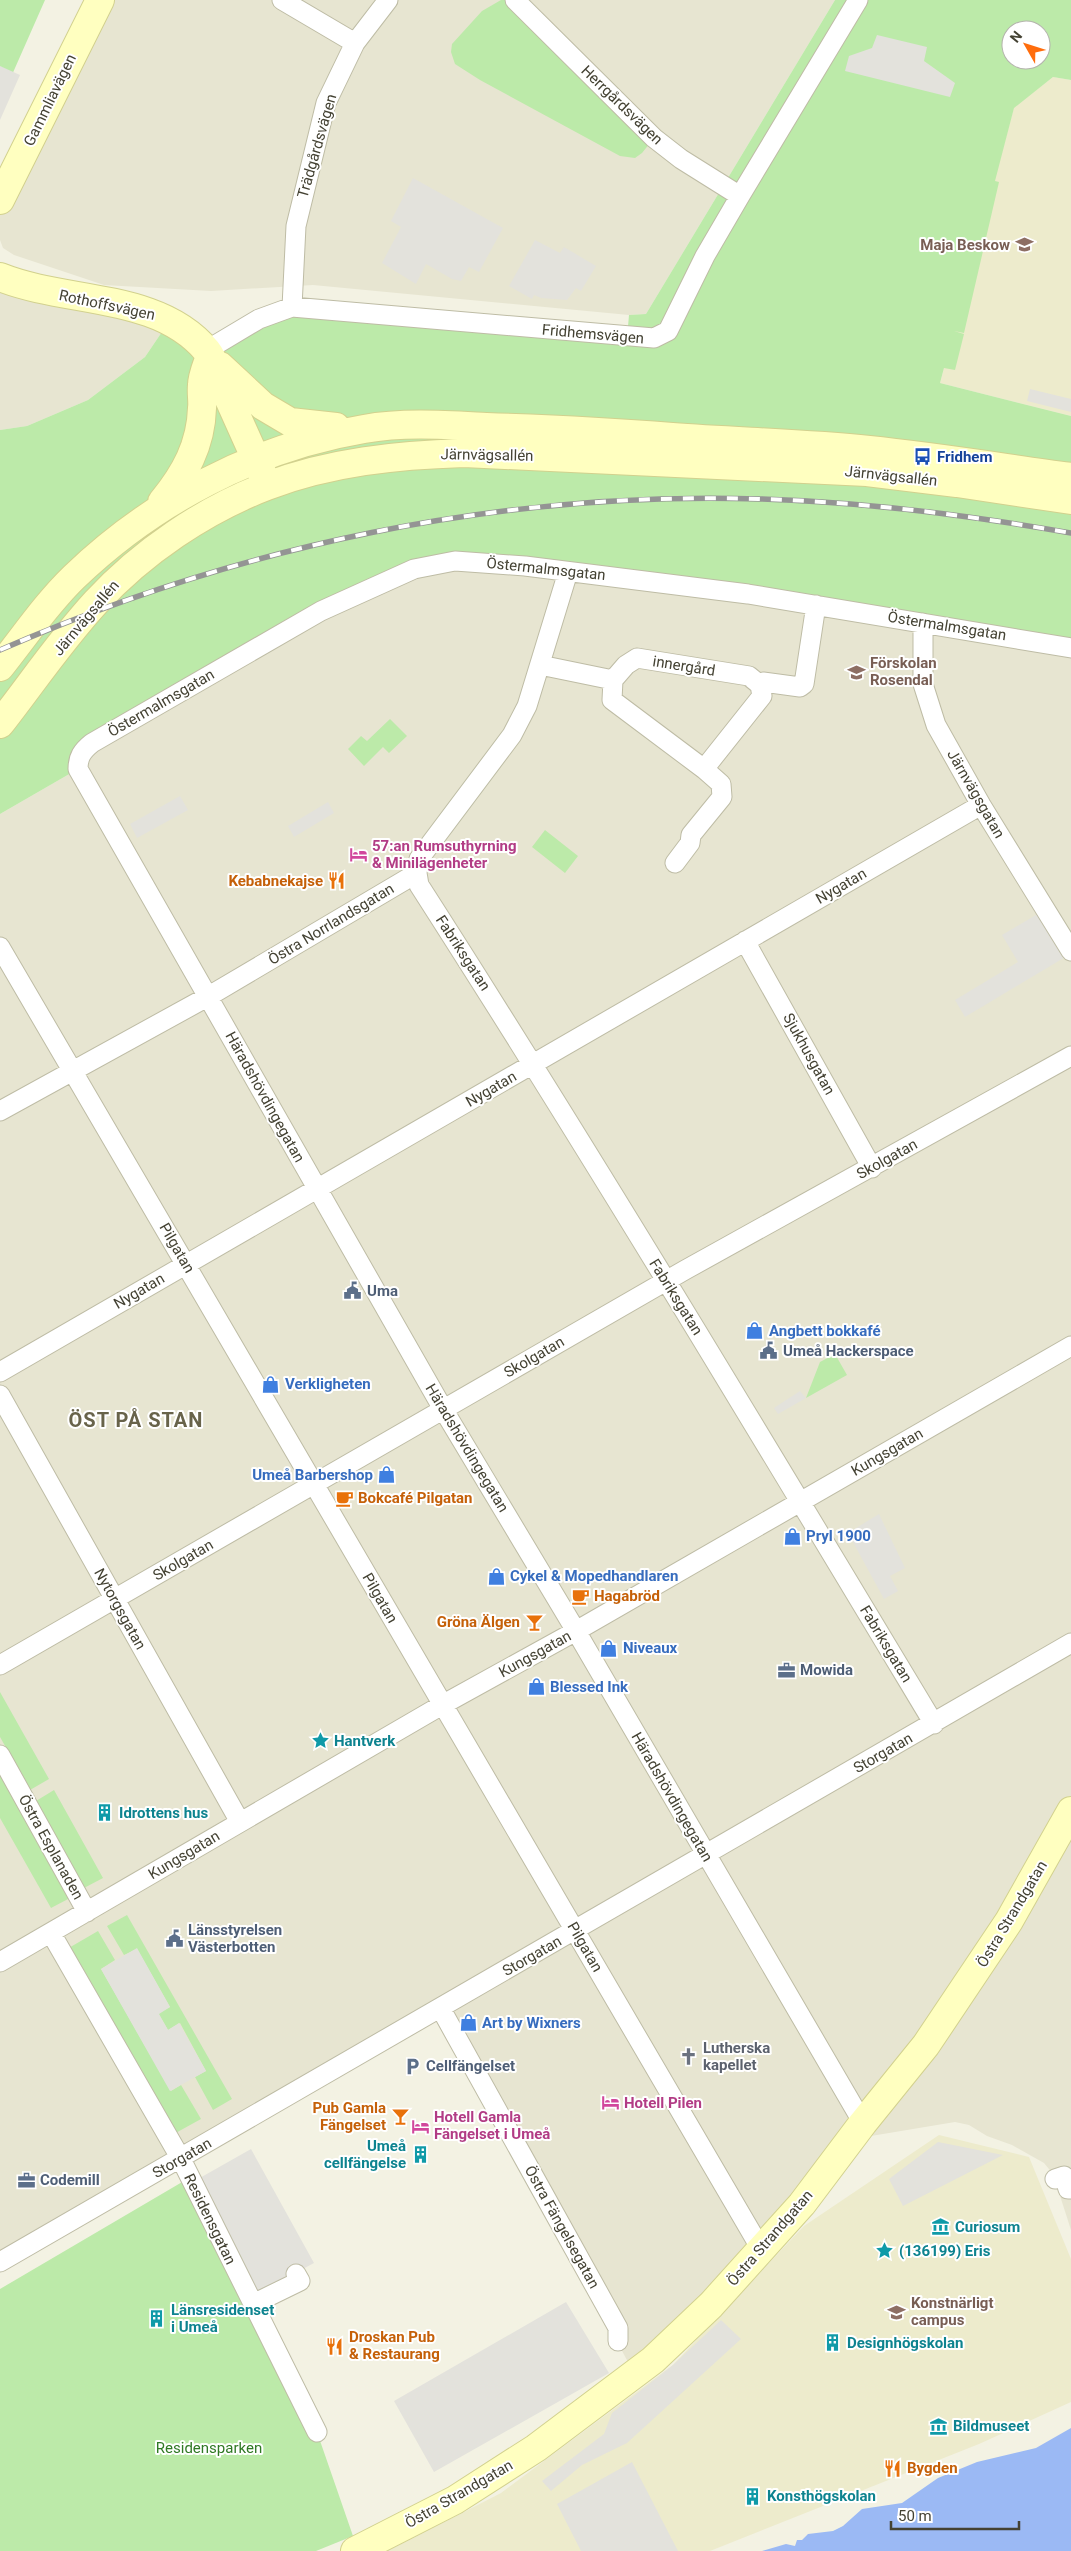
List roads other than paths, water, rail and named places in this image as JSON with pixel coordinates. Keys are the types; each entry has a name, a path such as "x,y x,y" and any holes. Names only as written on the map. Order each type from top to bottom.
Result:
{"main road":[{"name":"Gammliavägen","path":"0,200 100,0"},
{"name":"Rothoffsvägen","path":"0,277 46,292 148,311 170,320 208,353 267,486"},
{"path":"208,353 263,406 290,422 313,426 366,428"},
{"path":"154,513 182,477 191,460 198,435 202,409 202,384 208,353"},
{"name":"Järnvägsallén","path":"0,667 45,609 72,579 109,545 154,513 212,479 255,459 313,440 366,428 414,425 472,426 584,430 771,442 869,450 1071,477"},
{"name":"Järnvägsallén","path":"0,724 95,602 121,576 177,533 218,510 267,486 331,468 420,454 464,453 868,472 957,482 1071,500"},
{"name":"Östra Strandgatan","path":"355,2551 455,2500 536,2448 653,2360 711,2305 802,2204 863,2123 926,2045 981,1966 1034,1881 1071,1811"}],"street":[{"path":"282,0 356,43"},
{"name":"Trädgårdsvägen","path":"292,307 296,226 302,193 326,103 356,43 388,0"},
{"name":"Herrgårdsvägen","path":"515,0 654,138 681,159 740,196"},
{"name":"Fridhemsvägen","path":"208,353 259,319 292,307 620,337 654,338 668,331 705,256 858,0"},
{"name":"Östermalmsgatan","path":"78,769 78,759 83,751 92,743 321,611 414,569 455,561 524,566 748,594 1071,648"},
{"path":"417,873 419,859 512,735 526,706 568,572"},
{"path":"704,769 762,696 760,686 763,682 800,687 804,684 816,605"},
{"name":"Järnvägsgatan","path":"923,623 923,684 930,712 980,805 1071,951"},
{"name":"innergård","path":"613,680 626,664 637,658 749,676 760,686"},
{"path":"540,665 613,680 612,700 704,769 721,784 722,797 691,835 690,843 675,863"},
{"name":"Häradshövdingegatan","path":"78,769 443,1409 576,1631 863,2123"},
{"name":"Nygatan","path":"0,1372 980,805"},
{"name":"Östra Norrlandsgatan","path":"0,1111 209,996 417,873"},
{"name":"Fabriksgatan","path":"417,873 419,885 534,1064 934,1724"},
{"name":"Sjukhusgatan","path":"745,941 872,1168"},
{"name":"Pilgatan","path":"0,947 761,2249"},
{"name":"Skolgatan","path":"0,1665 666,1281 1071,1056"},
{"name":"Kungsgatan","path":"0,1962 442,1705 576,1631 1071,1346"},
{"name":"Nytorgsgatan","path":"0,1395 240,1822"},
{"name":"Storgatan","path":"0,2262 1068,1646"},
{"name":"Östra Esplanaden","path":"0,1755 87,1912"},
{"name":"Residensgatan","path":"51,1933 181,2159 317,2432"},
{"name":"Östra Fängelsegatan","path":"441,2009 618,2328 618,2341"},
{"path":"253,2304 300,2281 296,2274"}],"water":[{"path":"1071,2428 1071,2551 762,2551 786,2544 795,2546 797,2540 802,2540 808,2534 833,2531 843,2526 862,2509 902,2503 938,2478 977,2462 1036,2448"}],"railway":[{"path":"0,650 90,613 183,581 277,554 372,532 468,516 565,505 662,499 760,499 838,503 916,510 1071,533"}],"place":[{"name":"Maja Beskow","path":"1024,245"},
{"name":"Fridhem","path":"923,457"},
{"name":"Förskolan Rosendal","path":"856,672"},
{"name":"57:an Rumsuthyrning & Minilägenheter","path":"358,855"},
{"name":"Kebabnekajse","path":"337,881"},
{"name":"Uma","path":"353,1291"},
{"name":"Angbett bokkafé","path":"755,1331"},
{"name":"Umeå Hackerspace","path":"769,1351"},
{"name":"Verkligheten","path":"271,1384"},
{"name":"Umeå Barbershop","path":"387,1475"},
{"name":"Bokcafé Pilgatan","path":"344,1498"},
{"name":"Pryl 1900","path":"792,1536"},
{"name":"Cykel & Mopedhandlaren","path":"496,1576"},
{"name":"Hagabröd","path":"580,1596"},
{"name":"Gröna Älgen","path":"534,1622"},
{"name":"Niveaux","path":"609,1648"},
{"name":"Mowida","path":"786,1670"},
{"name":"Blessed Ink","path":"536,1687"},
{"name":"Hantverk","path":"320,1741"},
{"name":"Idrottens hus","path":"105,1813"},
{"name":"Länsstyrelsen Västerbotten","path":"174,1939"},
{"name":"Art by Wixners","path":"468,2023"},
{"name":"Lutherska kapellet","path":"689,2057"},
{"name":"Cellfängelset","path":"412,2066"},
{"name":"Hotell Pilen","path":"610,2103"},
{"name":"Pub Gamla Fängelset","path":"400,2117"},
{"name":"Hotell Gamla Fängelset i Umeå","path":"420,2126"},
{"name":"Umeå cellfängelse","path":"420,2155"},
{"name":"Codemill","path":"26,2180"},
{"name":"Curiosum","path":"941,2227"},
{"name":"(136199) Eris","path":"885,2251"},
{"name":"Konstnärligt campus","path":"897,2312"},
{"name":"Länsresidenset i Umeå","path":"157,2319"},
{"name":"Designhögskolan","path":"833,2343"},
{"name":"Droskan Pub & Restaurang","path":"335,2346"},
{"name":"Bildmuseet","path":"939,2426"},
{"name":"Bygden","path":"893,2468"},
{"name":"Konsthögskolan","path":"753,2496"}],"district":[{"name":"ÖST PÅ STAN","path":"136,1420"}],"park label":[{"name":"Residensparken","path":"209,2448"}]}
